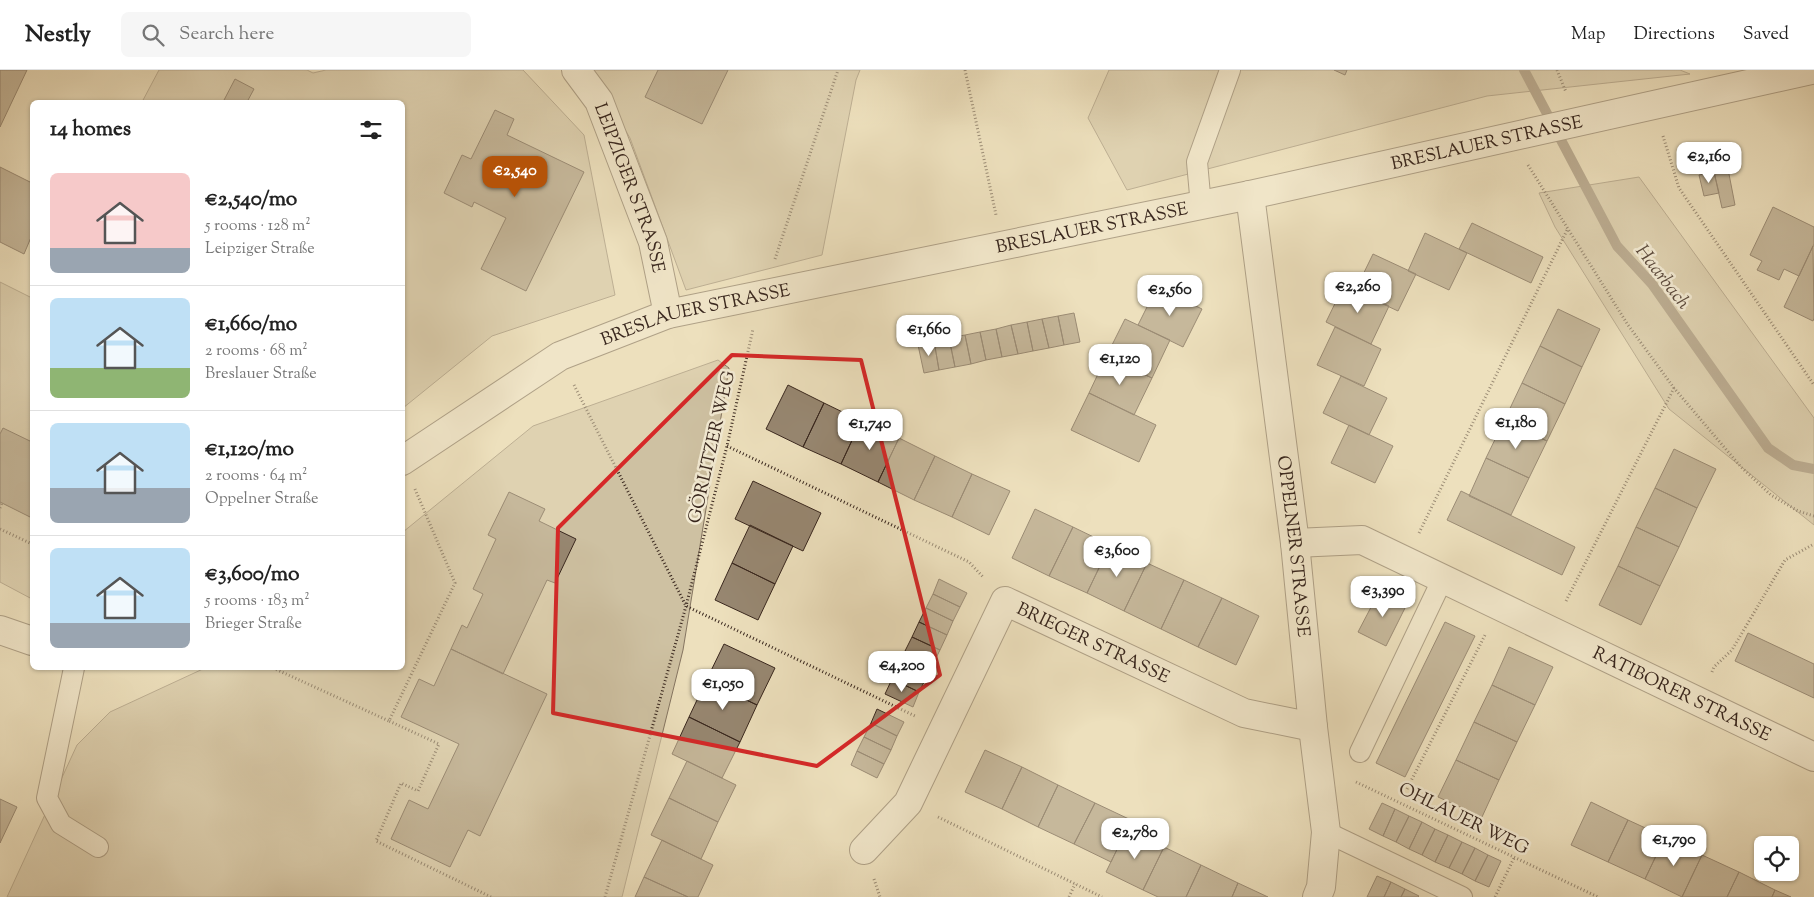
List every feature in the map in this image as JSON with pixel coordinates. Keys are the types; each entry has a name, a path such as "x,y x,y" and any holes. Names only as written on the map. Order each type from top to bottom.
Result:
{"street":[{"name":"LEIPZIGER STRASSE","path":"576,70 599,101 653,242 668,314"},
{"name":"BRESLAUER STRASSE","path":"405,460 560,356 668,314 1201,206 1518,136 1784,73 1811,70"},
{"name":"OPPELNER STRASSE","path":"1250,195 1295,544 1313,727 1326,832 1322,888 1317,897"},
{"name":"RATIBORER STRASSE","path":"1295,544 1362,540 1814,757"},
{"name":"BRIEGER STRASSE","path":"864,850 908,803 1005,600 1244,714 1313,727"},
{"path":"0,630 30,640"}],"lane":[{"path":"1201,206 1198,162 1230,70"},
{"path":"1360,752 1443,578"},
{"path":"74,670 47,798 61,824 98,847"},
{"path":"1326,832 1462,897"}],"path":[{"name":"GÖRLITZER WEG","path":"605,897 686,606 727,446 761,294 780,247 838,70"},
{"path":"965,70 1002,245"},
{"path":"1654,104 1678,188 1814,385"},
{"path":"1518,136 1568,228 1628,325 1674,388 1741,467 1771,495 1798,510 1814,516"},
{"path":"1406,560 1568,228"},
{"path":"560,356 686,606 942,729"},
{"path":"1551,631 1674,388"},
{"path":"727,446 969,562 1005,600"},
{"path":"389,721 454,583 405,466"},
{"path":"0,508 2,503"},
{"path":"0,529 30,543"},
{"path":"1697,702 1714,668 1732,650 1785,560 1814,544"},
{"path":"1407,789 1499,606"},
{"path":"277,670 439,744 418,791 401,783 376,841 491,897"},
{"name":"OHLAUER WEG","path":"1318,763 1598,897"},
{"path":"908,803 1102,897"},
{"path":"1495,897 1514,858"},
{"path":"1069,897 1075,884"}],"highlighted area":[{"path":"732,355 861,360 940,675 817,766 553,713 558,528"}],"shaded area":[{"path":"159,70 307,70 313,73 326,70 523,70 584,135 615,295 492,336 405,406 405,100 143,100"},
{"path":"590,70 860,70 856,80 822,255 686,290 630,138"},
{"path":"1109,70 1680,70 1690,74 1487,96 1127,190 1088,118"},
{"path":"1639,177 1814,418 1814,525 1669,409 1555,227 1539,193"},
{"path":"0,282 30,297 30,598 0,582"},
{"path":"718,360 729,368 683,650 622,897 7,897 77,745 110,712 201,670 405,670 405,530 533,426"}],"building":[{"path":"0,70 27,70 0,127"},
{"path":"658,70 728,70 702,124 645,97"},
{"path":"1334,70 1347,70 1345,75"},
{"path":"235,79 254,89 248,100 224,100"},
{"path":"495,110 514,119 507,135 584,172 526,291 481,269 506,218 474,202 472,207 444,193 462,155 471,159"},
{"path":"0,167 30,182 30,240 24,254 0,242"},
{"path":"1728,169 1735,205 1722,208 1714,172"},
{"path":"1714,172 1719,193 1704,196 1699,175"},
{"path":"1773,207 1814,227 1814,244 1799,276 1784,269 1779,280 1757,270 1762,261 1750,255"},
{"path":"1472,223 1543,257 1531,283 1459,249"},
{"path":"1425,233 1467,253 1449,290 1408,271"},
{"path":"1813,246 1814,318 1813,321 1784,307"},
{"path":"1373,254 1416,274 1398,311 1355,291"},
{"path":"1344,285 1389,306 1371,344 1326,322"},
{"path":"1157,287 1202,309 1183,347 1138,325"},
{"path":"1558,309 1600,329 1582,367 1540,346"},
{"path":"1074,313 1080,342 1064,345 1058,316"},
{"path":"1058,316 1064,345 1049,348 1042,319"},
{"path":"1042,319 1049,348 1033,351 1027,322"},
{"path":"1125,319 1170,340 1152,378 1106,357"},
{"path":"1027,322 1033,351 1018,354 1011,325"},
{"path":"1011,325 1018,354 1002,357 996,329"},
{"path":"1335,327 1381,349 1364,386 1317,365"},
{"path":"996,329 1002,357 986,360 980,332"},
{"path":"980,332 986,360 971,364 965,335"},
{"path":"965,335 971,364 955,367 949,338"},
{"path":"949,338 955,367 939,370 934,341"},
{"path":"934,341 939,370 924,373 918,345"},
{"path":"1540,346 1582,367 1565,404 1522,383"},
{"path":"1106,357 1152,378 1134,415 1089,393"},
{"path":"1341,376 1387,398 1369,435 1323,413"},
{"path":"1522,383 1565,404 1547,441 1504,421"},
{"path":"788,385 824,403 803,447 766,429"},
{"path":"1089,393 1156,425 1139,462 1071,430"},
{"path":"824,403 861,421 841,464 803,447"},
{"path":"861,421 899,438 878,482 841,464"},
{"path":"1504,421 1547,441 1529,478 1486,458"},
{"path":"1349,425 1393,446 1375,483 1331,463"},
{"path":"3,428 30,441 30,517 0,502 0,434"},
{"path":"899,438 935,456 914,500 878,482"},
{"path":"1674,449 1716,469 1697,508 1655,488"},
{"path":"935,456 972,474 952,517 914,500"},
{"path":"1486,458 1529,478 1511,515 1469,496"},
{"path":"972,474 1010,491 989,535 952,517"},
{"path":"753,481 821,513 803,551 735,519"},
{"path":"1655,488 1697,508 1679,547 1636,527"},
{"path":"1461,491 1575,547 1562,575 1447,520"},
{"path":"509,492 545,509 539,521 576,539 555,583 547,580 503,674 451,649 462,625 467,628 483,594 473,589 496,539 488,535"},
{"path":"1035,509 1073,527 1049,576 1012,558"},
{"path":"750,525 793,546 775,584 732,563"},
{"path":"1073,527 1110,545 1087,593 1049,576"},
{"path":"1636,527 1679,547 1660,586 1618,566"},
{"path":"1110,545 1147,563 1124,611 1087,593"},
{"path":"732,563 775,584 758,620 715,600"},
{"path":"1147,563 1184,580 1161,629 1124,611"},
{"path":"1618,566 1660,586 1641,625 1599,605"},
{"path":"939,579 967,593 960,607 933,594"},
{"path":"1184,580 1222,598 1198,647 1161,629"},
{"path":"1380,590 1407,604 1386,646 1358,632"},
{"path":"933,594 960,607 953,621 926,608"},
{"path":"1222,598 1259,616 1236,665 1198,647"},
{"path":"926,608 953,621 947,635 919,622"},
{"path":"919,622 947,635 940,650 912,637"},
{"path":"1445,622 1475,636 1405,777 1376,763"},
{"path":"1748,633 1814,664 1814,698 1735,661"},
{"path":"912,637 940,650 933,664 905,651"},
{"path":"724,644 775,668 757,705 706,681"},
{"path":"1509,647 1553,667 1535,705 1492,685"},
{"path":"451,649 547,694 480,836 468,830 450,867 391,839 409,800 428,809 459,744 401,717 419,679 434,686"},
{"path":"905,651 933,664 926,678 899,665"},
{"path":"899,665 926,678 919,692 892,679"},
{"path":"892,679 919,692 913,707 885,694"},
{"path":"706,681 757,705 740,742 689,717"},
{"path":"1492,685 1535,705 1517,742 1474,722"},
{"path":"877,709 904,722 897,736 871,723"},
{"path":"689,717 740,742 722,778 672,754"},
{"path":"1474,722 1517,742 1499,780 1456,760"},
{"path":"871,723 897,736 891,750 864,737"},
{"path":"864,737 891,750 884,764 857,751"},
{"path":"985,750 1022,767 1002,809 965,792"},
{"path":"857,751 884,764 877,778 851,765"},
{"path":"1456,760 1499,780 1482,817 1438,797"},
{"path":"687,761 736,785 718,822 669,798"},
{"path":"1022,767 1058,785 1038,827 1002,809"},
{"path":"1058,785 1095,803 1074,844 1038,827"},
{"path":"669,798 718,822 701,859 651,835"},
{"path":"0,799 17,807 0,843"},
{"path":"1591,802 1628,820 1608,862 1571,845"},
{"path":"1095,803 1131,820 1111,862 1074,844"},
{"path":"1382,803 1395,809 1383,836 1369,829"},
{"path":"1395,809 1409,816 1396,842 1383,836"},
{"path":"1409,816 1422,822 1409,849 1396,842"},
{"path":"1628,820 1665,837 1645,879 1608,862"},
{"path":"1422,822 1435,829 1422,855 1409,849"},
{"path":"1127,829 1164,847 1143,890 1106,872"},
{"path":"1435,829 1448,835 1435,862 1422,855"},
{"path":"1448,835 1462,842 1449,868 1435,862"},
{"path":"1665,837 1702,855 1682,897 1645,879"},
{"path":"662,840 713,865 698,897 688,897 644,877"},
{"path":"1462,842 1475,848 1462,874 1449,868"},
{"path":"1164,847 1201,865 1186,897 1158,897 1143,890"},
{"path":"1475,848 1488,855 1475,881 1462,874"},
{"path":"1488,855 1501,861 1489,887 1475,881"},
{"path":"1702,855 1739,872 1727,897 1682,897"},
{"path":"1201,865 1238,883 1232,897 1186,897"},
{"path":"1739,872 1775,890 1772,897 1727,897"},
{"path":"1377,876 1391,882 1384,897 1367,897"},
{"path":"644,877 688,897 635,897"},
{"path":"1391,882 1405,889 1401,897 1384,897"},
{"path":"1238,883 1268,897 1232,897"},
{"path":"1405,889 1419,896 1401,897"},
{"path":"1775,890 1791,897 1772,897"}],"waterway":[{"name":"Haarbach","path":"1524,70 1617,246 1652,284 1768,448 1793,465 1814,469"}]}
